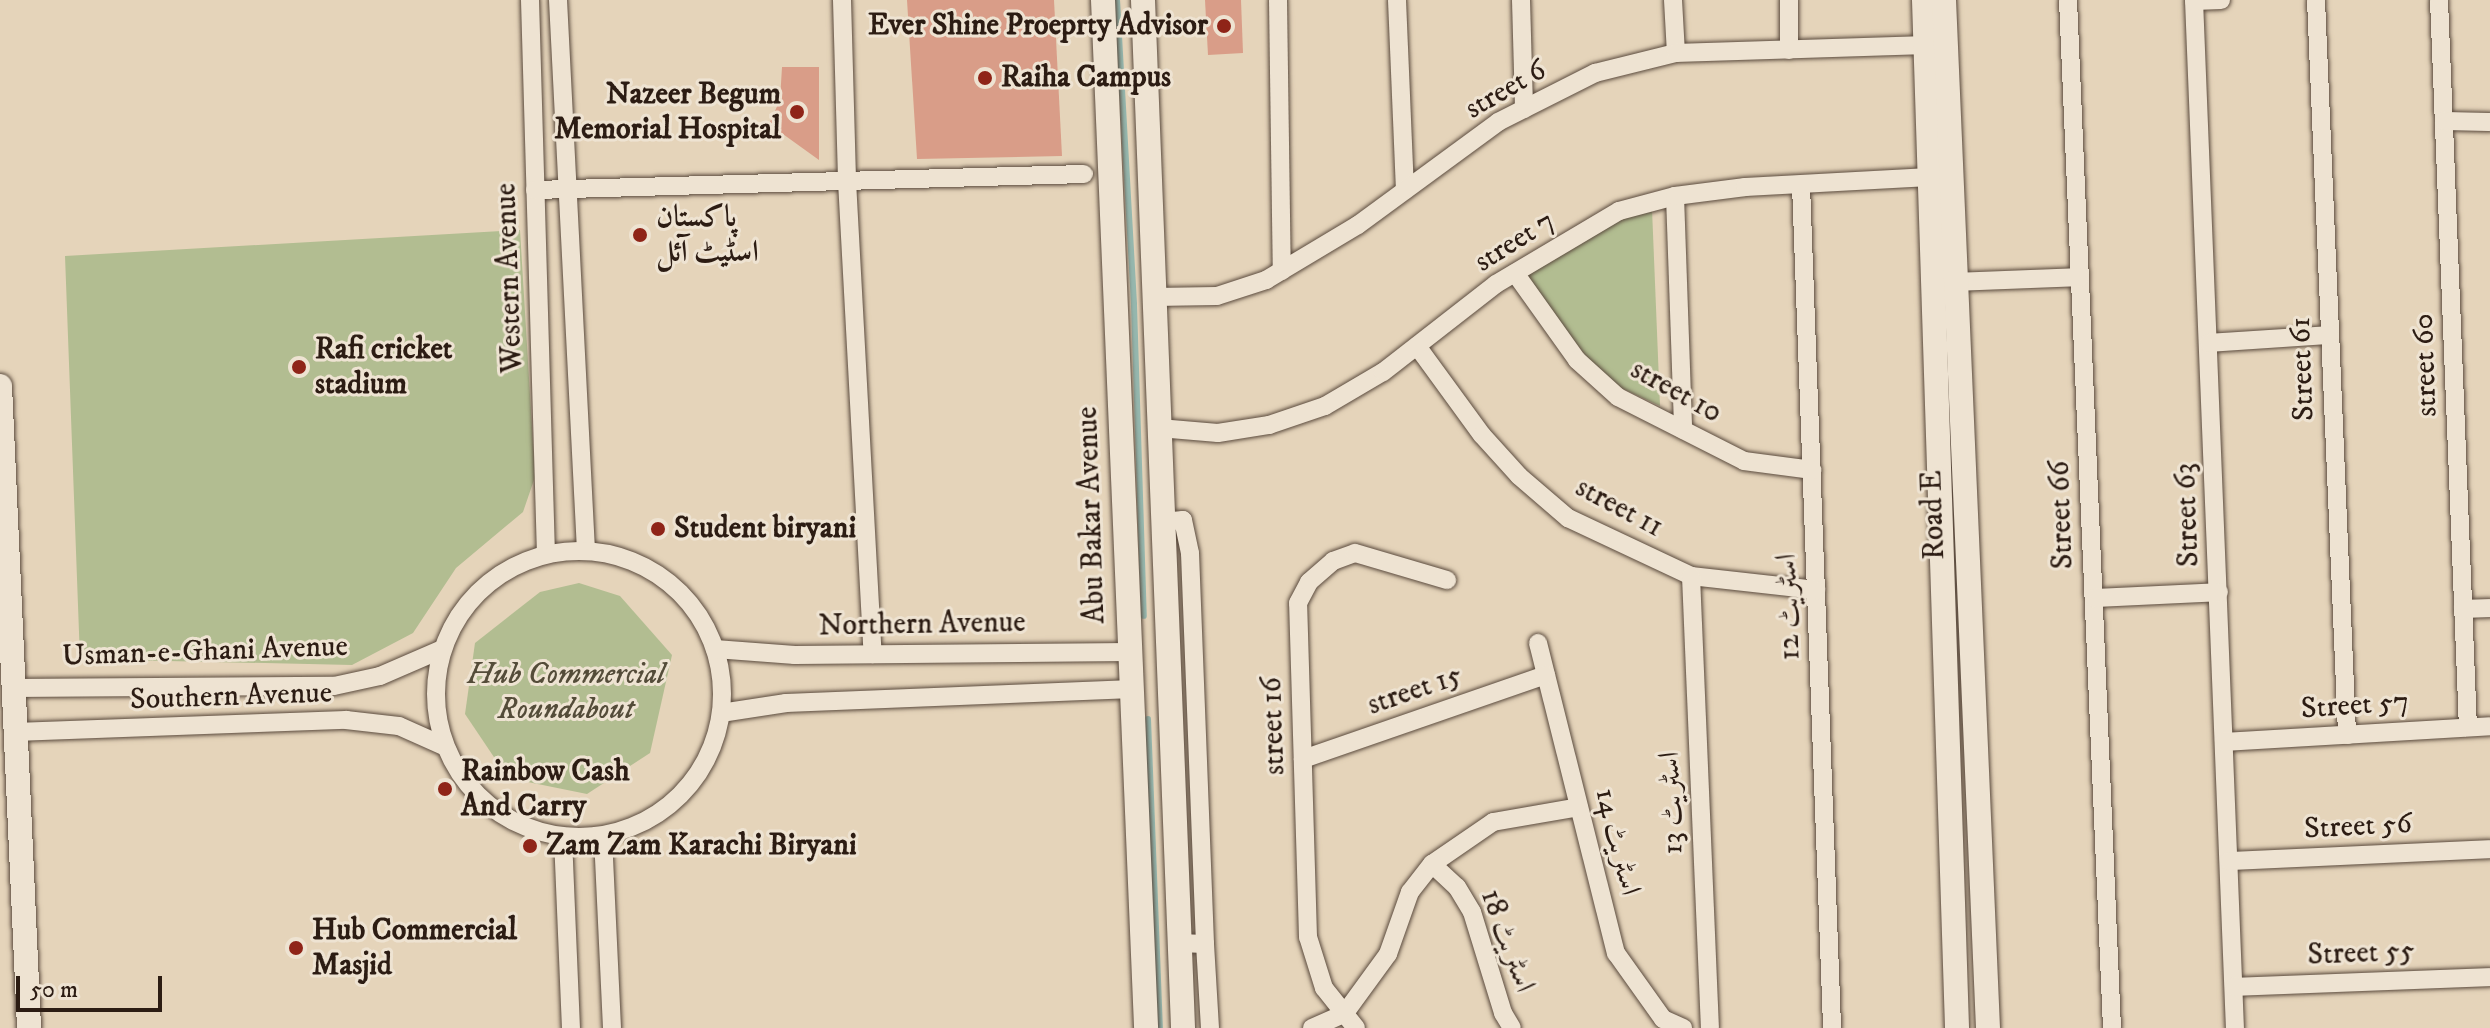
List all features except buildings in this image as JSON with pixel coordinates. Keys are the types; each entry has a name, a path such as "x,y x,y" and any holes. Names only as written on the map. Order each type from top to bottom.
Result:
{"main road":[{"name":"Abu Bakar Avenue","path":"1103,0 1146,1028"},
{"path":"1143,0 1183,1028"},
{"name":"Road E","path":"1924,0 1957,1028"},
{"name":"Road E","path":"1944,0 1988,1028"},
{"path":"0,386 29,1028"}],"street":[{"name":"Western Avenue","path":"530,0 546,554"},
{"name":"Western Avenue","path":"558,0 586,550"},
{"path":"842,0 847,181 873,654"},
{"path":"1278,0 1282,271"},
{"path":"1397,0 1405,190"},
{"path":"1521,0 1524,109"},
{"path":"1673,0 1676,53"},
{"path":"1789,0 1789,50"},
{"name":"Street 66","path":"2068,0 2112,1028"},
{"path":"2194,1 2221,0"},
{"name":"Street 61","path":"2316,0 2347,735"},
{"name":"street 60","path":"2439,0 2468,727"},
{"name":"Street 63","path":"2194,1 2235,1028"},
{"name":"street 6","path":"1154,297 1217,296 1266,280 1358,225 1498,122 1595,73 1676,53 1926,45"},
{"path":"2444,121 2490,122"},
{"path":"535,190 1084,174"},
{"name":"street 7","path":"1159,428 1218,433 1269,425 1325,406 1383,372 1515,273 1619,211 1675,196 1930,177"},
{"name":"اسٹریٹ 12","path":"1801,185 1832,1028"},
{"path":"1675,196 1683,430"},
{"name":"street 10","path":"1515,273 1577,360 1618,397 1744,461 1812,470"},
{"path":"1956,282 2080,277"},
{"path":"2209,343 2330,335"},
{"name":"street 11","path":"1417,346 1482,435 1519,476 1568,518 1691,576 1816,590"},
{"path":"1163,522 1183,520 1190,553 1210,1028"},
{"path":"586,550 628,559 665,579 696,611 715,649 722,681 721,713 708,757 682,794 646,822 603,837 563,838 525,828 491,809 463,780 444,746 435,698 442,649 465,605 501,572 546,554 586,550"},
{"name":"street 16","path":"1351,1020 1324,988 1308,937 1298,603 1309,582 1333,561 1355,553 1447,580"},
{"name":"اسٹریٹ 13","path":"1691,576 1710,1028"},
{"path":"2094,598 2219,592"},
{"path":"2463,609 2490,608"},
{"name":"اسٹریٹ 14","path":"1538,643 1616,953 1663,1019 1683,1028"},
{"name":"Usman-e-Ghani Avenue","path":"12,688 334,686 380,676 442,649"},
{"name":"Northern Avenue","path":"715,649 795,655 1130,652"},
{"name":"street 15","path":"1303,759 1546,675"},
{"path":"721,713 786,703 1133,689"},
{"name":"Southern Avenue","path":"15,732 346,720 399,726 444,746"},
{"name":"Street 57","path":"2224,742 2490,726"},
{"path":"1312,1028 1351,1020 1388,954 1410,892 1432,864 1493,822 1579,807"},
{"path":"603,837 612,1028"},
{"path":"563,838 571,1028"},
{"name":"Street 56","path":"2229,861 2490,849"},
{"name":"اسٹریٹ 18","path":"1432,864 1457,887 1472,912 1503,1013 1512,1028"},
{"path":"1179,943 1205,944"},
{"name":"Street 55","path":"2234,987 2490,977"}],"green space":[{"path":"1652,209 1660,406 1617,386 1592,364 1525,276 1607,224"},
{"name":"Rafi cricket stadium","path":"520,230 535,477 523,512 456,568 413,633 352,665 80,659 65,256"},
{"name":"Hub Commercial Roundabout","path":"579,583 620,596 672,655 650,753 587,794 508,778 465,714 475,643 540,592"}],"waterway":[{"path":"1117,0 1134,305 1144,616"},
{"path":"1148,719 1160,1028"}],"place":[{"name":"Ever Shine Proeprty Advisor","path":"1224,26"},
{"name":"Raiha Campus","path":"985,78"},
{"name":"Nazeer Begum Memorial Hospital","path":"797,112"},
{"name":"پاکستان اسٹیٹ آئل","path":"640,235"},
{"name":"Rafi cricket stadium","path":"299,367"},
{"name":"Student biryani","path":"658,529"},
{"name":"Rainbow Cash And Carry","path":"445,789"},
{"name":"Zam Zam Karachi Biryani","path":"530,846"},
{"name":"Hub Commercial Masjid","path":"296,948"}]}
